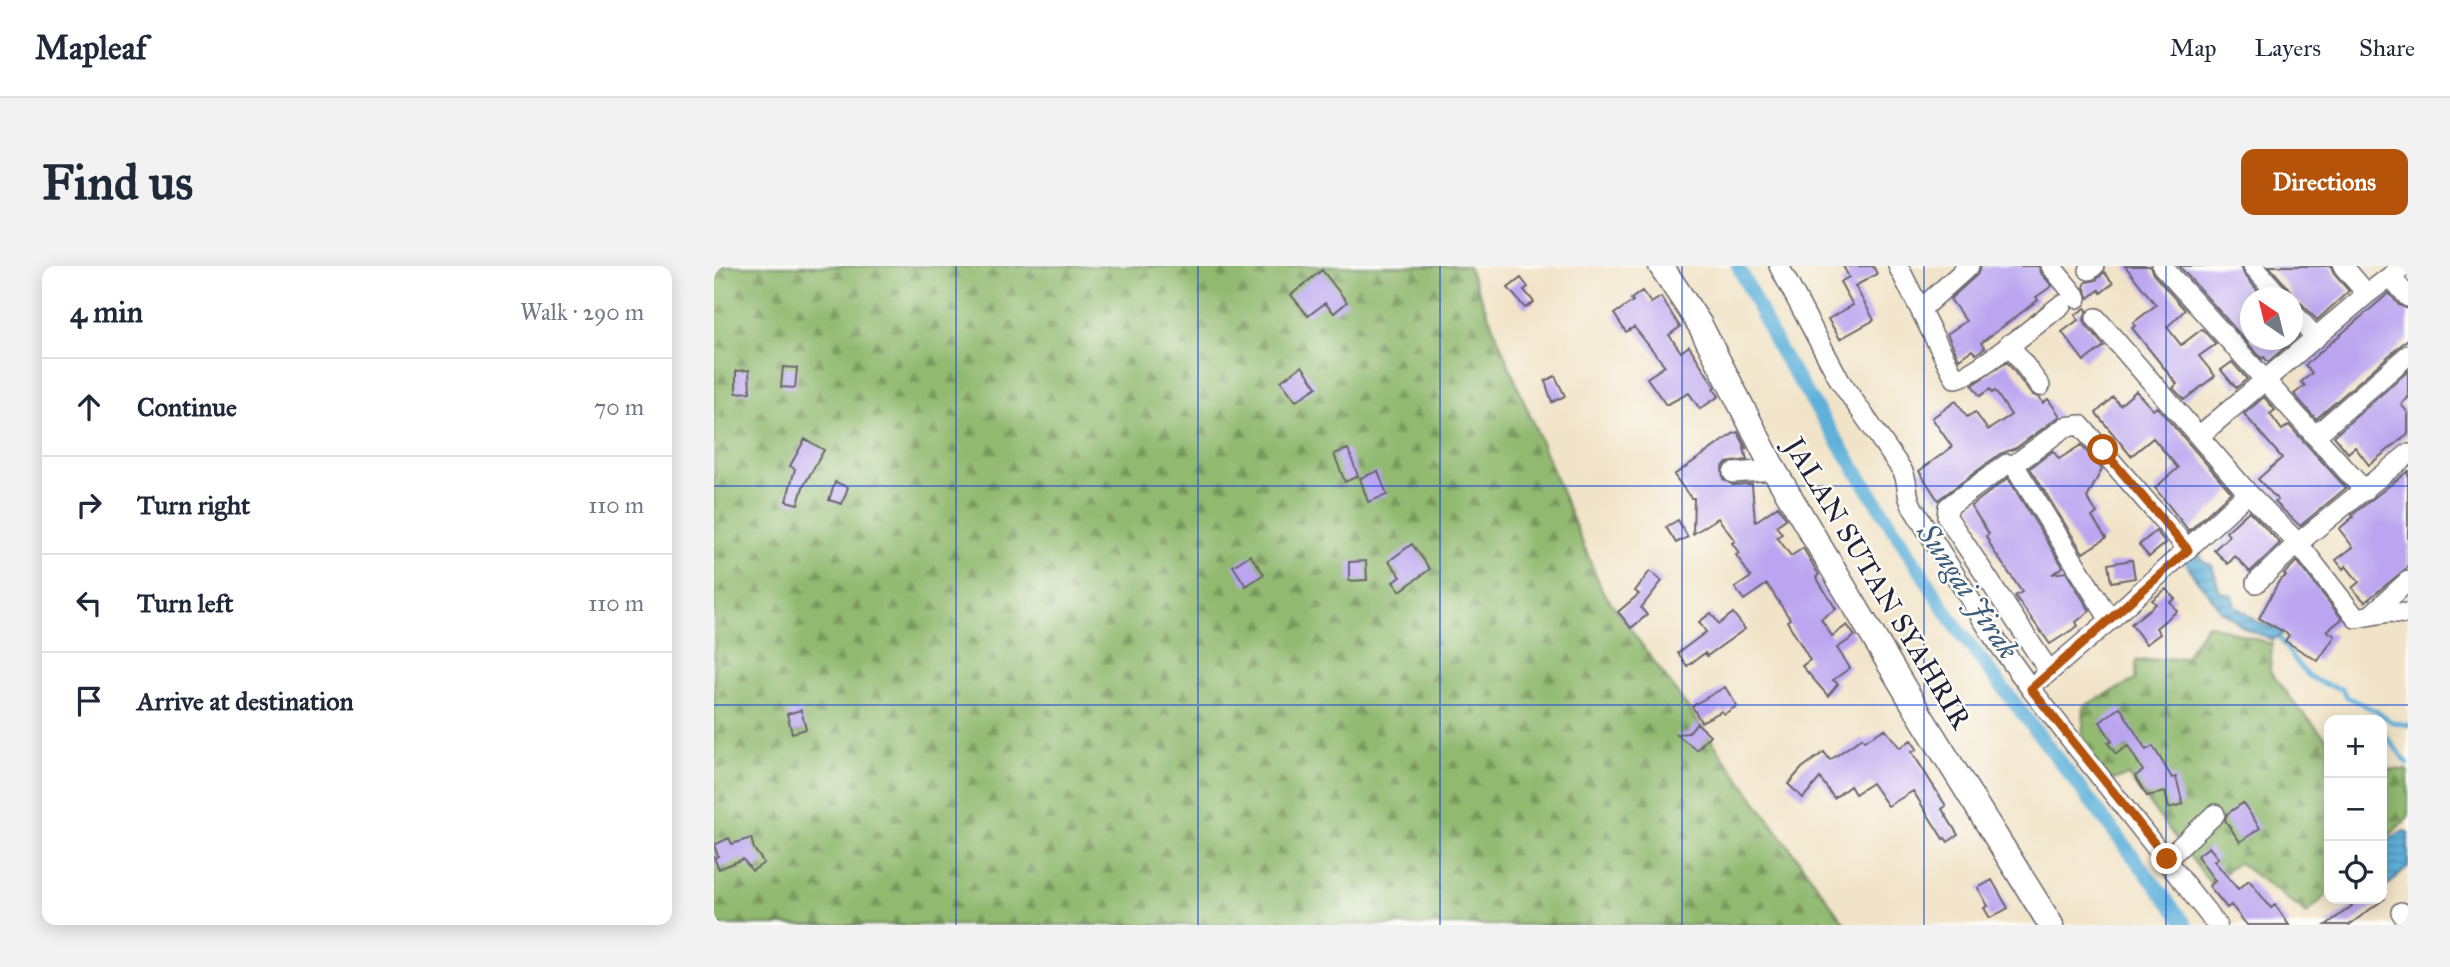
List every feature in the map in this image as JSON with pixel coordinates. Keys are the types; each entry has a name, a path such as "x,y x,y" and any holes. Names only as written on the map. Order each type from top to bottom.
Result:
{"main road":[{"name":"JALAN SUTAN SYAHRIR","path":"1661,266 1700,325 1774,470 1923,720 2051,925"}],"street":[{"path":"1779,266 1840,381 1902,470 1908,482 1906,494 1913,508 1993,636 2031,689 2217,925"},
{"path":"1898,266 1955,378 1962,377 2069,301 2050,266"},
{"path":"1921,309 1969,266"},
{"path":"2162,266 2365,491"},
{"path":"2253,266 2271,287"},
{"path":"2343,266 2367,294"},
{"path":"2200,436 2367,294 2398,272 2408,297"},
{"path":"2096,318 2248,493 2298,543 2356,618 2361,619 2372,614 2408,581"},
{"path":"2303,323 2316,338"},
{"path":"2009,344 2040,386"},
{"path":"2315,436 2408,355"},
{"path":"2049,671 1947,517 1948,507 2007,464 2014,465 2065,426 2080,425 2188,550"},
{"path":"2256,583 2298,543 2408,454"},
{"path":"2014,465 2110,620"},
{"path":"1733,473 1774,470"},
{"path":"2031,689 2248,493"},
{"path":"2372,614 2408,614"},
{"path":"2167,859 2215,814"}],"green space":[{"path":"714,266 1468,266 1602,590 1846,925 714,925"},
{"path":"2207,624 2272,644 2270,671 2324,736 2324,897 2307,914 2238,862 2211,884 2128,776 2095,784 2081,765 2084,706 2135,680 2136,661 2185,657"},
{"path":"2387,769 2408,770 2408,818 2387,837"}],"water":[{"path":"2195,545 2204,562 2212,565 2220,592 2232,595 2235,606 2257,622 2282,630 2282,635 2272,640 2244,628 2220,611 2185,559"},
{"path":"2408,832 2408,867 2387,886 2387,841 2393,836"}],"building":[{"path":"1843,266 1873,266 1877,274 1855,286 1874,320 1840,339 1828,319 1853,305 1840,282 1849,277"},
{"path":"1981,266 2039,266 2041,273 2052,286 2036,297 2038,300 1981,343 1985,348 1976,354 1972,350 1959,359 1947,334 1966,321 1950,299 1977,275"},
{"path":"2125,266 2150,266 2153,274 2185,310 2167,327 2181,345 2202,329 2216,344 2199,356 2215,376 2184,400 2173,388 2177,384 2132,328 2135,326 2133,323 2156,305"},
{"path":"2179,266 2241,266 2255,287 2240,287 2240,334"},
{"path":"2269,266 2331,266 2334,274 2349,291 2317,320 2303,305 2303,287 2287,287"},
{"path":"1322,270 1347,302 1334,313 1325,303 1308,316 1291,295"},
{"path":"2104,272 2113,283 2101,293 2099,290 2089,298 2084,287 2086,282 2096,280"},
{"path":"1521,278 1528,287 1524,290 1534,302 1525,308 1508,288"},
{"path":"1642,291 1651,303 1661,297 1680,327 1669,335 1681,352 1689,346 1715,387 1713,388 1719,396 1700,409 1689,393 1666,405 1647,378 1665,366 1634,327 1626,332 1614,314"},
{"path":"2389,293 2399,305 2408,309 2408,339 2316,419 2294,394 2305,386 2301,382 2312,373 2305,365"},
{"path":"2085,308 2086,325 2104,346 2084,361 2062,332 2078,320 2075,315"},
{"path":"2254,350 2282,350 2268,362 2264,357 2262,359"},
{"path":"2007,362 2031,394 2040,398 2043,403 2048,399 2060,416 2016,448 2000,454 1938,500 1919,471 1952,447 1932,418 1956,401 1967,417 1975,412 1988,430 2011,415 1995,391 1992,393 1990,389 1980,396 1972,385"},
{"path":"2232,362 2247,379 2236,388 2221,370"},
{"path":"1302,366 1317,387 1296,401 1281,381"},
{"path":"783,367 797,368 795,388 781,387"},
{"path":"749,370 750,392 736,393 736,371"},
{"path":"2408,371 2408,398 2401,404 2408,413 2408,434 2369,465 2355,447 2348,453 2334,436"},
{"path":"1555,376 1565,396 1552,402 1545,381"},
{"path":"2136,391 2153,410 2157,407 2231,492 2189,531 2155,488 2178,468 2153,438 2131,456 2096,413 2113,397 2120,405"},
{"path":"2264,397 2275,410 2270,414 2282,430 2289,425 2346,488 2300,526 2275,502 2278,500 2258,479 2282,458 2244,414"},
{"path":"1738,432 1746,448 1747,460 1726,463 1722,468 1723,479 1733,485 1752,484 1755,522 1778,506 1786,519 1776,526 1782,534 1777,537 1791,556 1803,548 1819,575 1816,577 1836,609 1821,619 1832,636 1847,625 1855,636 1837,648 1850,668 1833,680 1838,684 1828,696 1802,666 1810,660 1787,621 1790,619 1767,584 1744,600 1735,588 1751,577 1736,555 1739,553 1732,543 1735,541 1718,518 1693,534 1694,498 1691,498 1674,475"},
{"path":"805,439 824,450 803,487 798,504 786,501 795,469 790,466"},
{"path":"2081,445 2102,469 2087,498 2097,513 2092,517 2106,538 2083,553 2030,468 2053,451 2059,459"},
{"path":"1348,449 1358,476 1345,482 1334,454"},
{"path":"1378,471 1387,495 1368,502 1360,478"},
{"path":"2408,471 2408,567 2365,602 2352,588 2359,582 2346,566 2343,569 2336,560 2353,547 2339,529 2352,515"},
{"path":"2008,478 2063,567 2052,574 2066,572 2090,611 2076,622 2078,626 2050,644 2015,596 2022,592 1993,550 1986,536 1989,534 1971,506"},
{"path":"835,482 848,487 842,504 829,500"},
{"path":"2249,511 2280,543 2250,572 2235,556 2228,564 2214,550 2229,536 2226,532"},
{"path":"1678,520 1688,537 1676,543 1666,527"},
{"path":"2156,531 2166,543 2149,557 2139,545"},
{"path":"1412,544 1430,569 1400,591 1393,582 1401,577 1389,561"},
{"path":"1250,555 1264,574 1246,586 1233,566"},
{"path":"2132,560 2135,578 2111,582 2108,564"},
{"path":"1366,561 1367,580 1349,581 1349,562"},
{"path":"2297,561 2342,619 2327,631 2335,636 2318,661 2285,641 2289,635 2259,618 2279,581"},
{"path":"1650,571 1662,581 1641,608 1647,615 1631,628 1618,612 1639,594 1635,591"},
{"path":"2166,589 2175,599 2170,602 2177,611 2156,628 2160,634 2146,644 2131,624 2156,604 2152,600"},
{"path":"1711,613 1719,624 1733,613 1745,629 1707,656 1705,653 1687,666 1678,653 1706,632 1699,622"},
{"path":"1725,687 1737,706 1701,722 1692,706"},
{"path":"2120,707 2146,750 2153,746 2172,778 2176,777 2183,804 2169,808 2165,792 2147,796 2135,776 2143,771 2128,746 2116,754 2108,743 2112,741 2100,722"},
{"path":"801,710 806,729 792,733 787,714"},
{"path":"1697,723 1710,735 1697,750 1676,734 1688,733"},
{"path":"1885,729 1900,748 1911,740 1917,749 1912,752 1946,806 1942,809 1958,835 1948,842 1943,839 1913,791 1888,806 1872,783 1855,794 1850,786 1834,798 1820,778 1803,798 1788,784 1802,768 1824,752 1830,760 1862,738 1864,741"},
{"path":"2243,803 2260,828 2240,842 2225,820 2227,814"},
{"path":"729,838 732,844 751,838 754,849 764,863 752,871 743,859 719,869 714,858 718,856 714,845"},
{"path":"2209,847 2218,858 2214,861 2238,889 2249,880 2271,908 2275,905 2289,925 2247,925 2231,905 2227,908 2209,886 2215,881 2197,856"},
{"path":"1992,880 2008,908 1990,918 1984,908 1988,906 1978,888"},
{"path":"2350,904 2377,904 2349,925 2326,925 2352,906"}],"waterway":[{"name":"Sungai Jirak","path":"1738,266 1780,351 1956,627 2186,925"},
{"path":"2280,639 2299,666 2311,677 2342,689 2347,697 2392,722 2408,725"},
{"path":"2387,737 2408,764"}],"route":[{"path":"2103,450 2188,550 2031,689 2167,859"}]}
